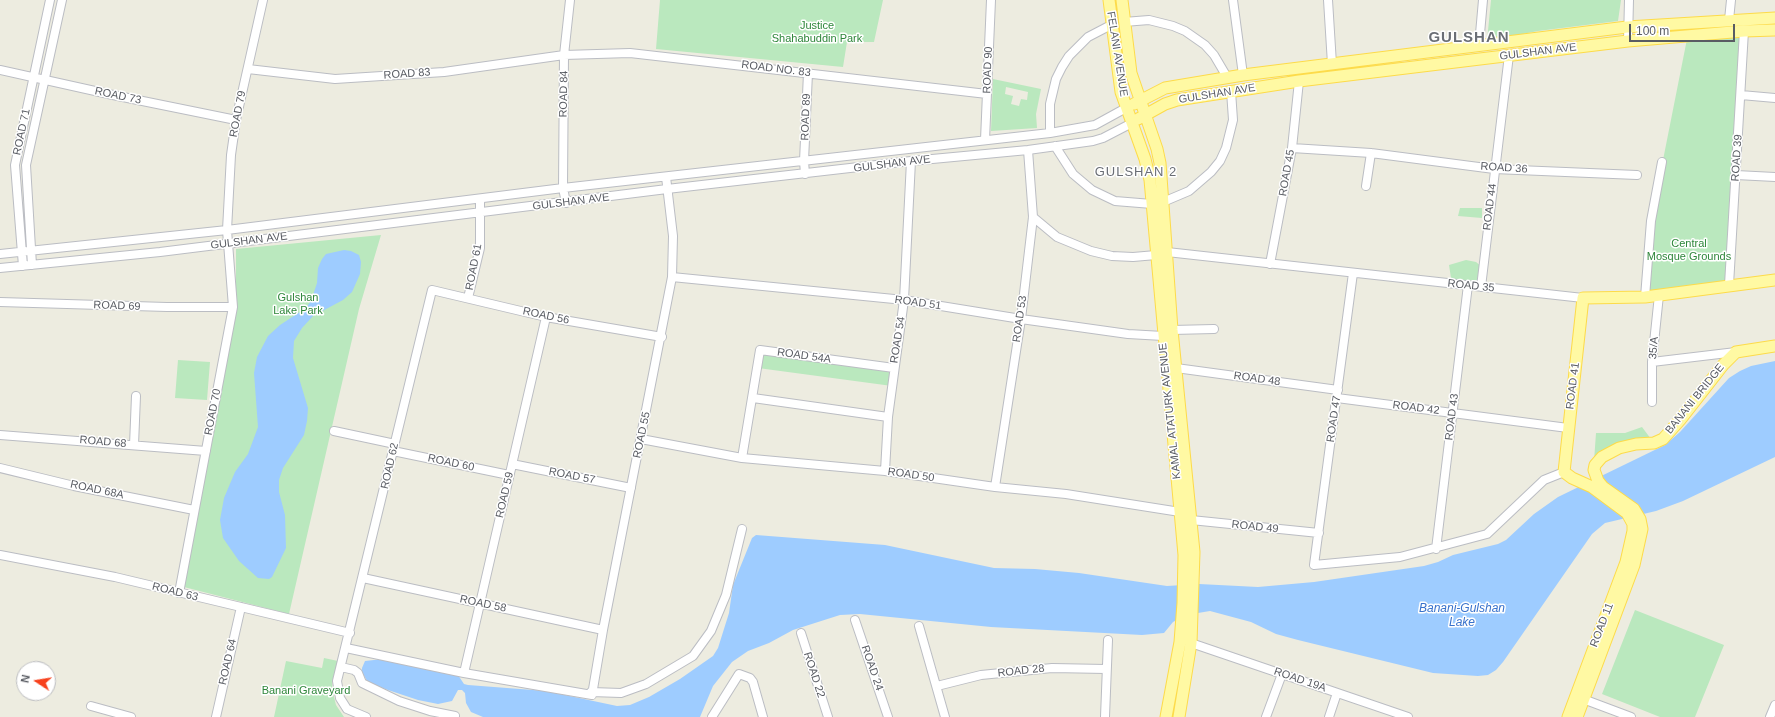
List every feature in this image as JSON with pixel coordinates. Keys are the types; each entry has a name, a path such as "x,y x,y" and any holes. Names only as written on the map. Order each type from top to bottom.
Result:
{"main road":[{"name":"FELANI AVENUE","path":"1109,0 1118,77 1126,108"},
{"name":"FELANI AVENUE","path":"1122,0 1131,73 1145,115"},
{"name":"GULSHAN AVE","path":"1126,108 1165,88 1227,77 1627,27 1775,18"},
{"name":"GULSHAN AVE","path":"1132,122 1171,101 1299,81 1628,41 1744,30 1775,30"},
{"name":"KAMAL ATATURK AVENUE","path":"1126,108 1148,168 1167,252 1167,333 1176,368 1184,517 1192,617 1191,643 1179,717"},
{"name":"KAMAL ATATURK AVENUE","path":"1145,115 1158,156 1156,255 1167,333 1184,517"},
{"name":"ROAD 35","path":"1583,298 1645,297 1775,280"},
{"name":"ROAD 41","path":"1564,474 1583,298"},
{"path":"1736,352 1775,346"},
{"name":"BANANI BRIDGE","path":"1637,532 1642,525 1638,514 1628,504 1603,487 1598,481 1594,470 1595,465 1608,453 1619,448 1636,444 1657,442 1680,420 1723,365 1736,352"},
{"path":"1564,474 1592,487 1627,513 1637,532"},
{"name":"ROAD 11","path":"1568,717 1579,698 1630,564 1637,532"},
{"name":"KAMAL ATATURK AVENUE","path":"1166,717 1180,642 1188,576"},
{"name":"ROAD 11","path":"1577,717 1579,698"}],"street":[{"name":"ROAD 71","path":"28,265 15,165 50,0"},
{"name":"ROAD 71","path":"27,252 26,165 62,0"},
{"name":"ROAD 79","path":"227,230 231,155 236,120 263,0"},
{"name":"ROAD 84","path":"566,203 563,188 564,55 570,0"},
{"name":"ROAD 90","path":"985,140 991,0"},
{"path":"1233,0 1243,75"},
{"path":"1328,0 1332,64"},
{"path":"1479,45 1483,0"},
{"path":"1628,41 1627,27 1629,0"},
{"path":"1729,20 1730,0"},
{"path":"1124,22 1149,20 1174,26 1185,31 1205,45 1214,55 1227,77"},
{"path":"1050,133 1050,104 1056,79 1062,67 1069,56 1088,38 1111,25"},
{"name":"ROAD 39","path":"1729,285 1744,30"},
{"name":"ROAD NO. 83","path":"564,55 630,53 987,94"},
{"name":"ROAD 83","path":"248,69 335,79 444,72 564,55"},
{"name":"ROAD 44","path":"1481,287 1494,169 1509,55"},
{"name":"ROAD 73","path":"0,70 236,120"},
{"name":"ROAD 89","path":"805,174 804,161 808,73"},
{"name":"ROAD 45","path":"1270,264 1292,148 1299,81"},
{"path":"1055,146 1073,174 1092,190 1115,201 1127,204 1157,203 1183,194 1195,187 1220,161 1226,148 1233,120 1231,91"},
{"path":"1741,95 1775,98"},
{"name":"GULSHAN AVE","path":"0,254 227,230 563,188 1050,133 1095,125 1126,108"},
{"name":"GULSHAN AVE","path":"0,268 227,244 912,161 1028,150 1103,138 1132,122"},
{"name":"ROAD 36","path":"1292,148 1370,153 1494,169 1637,175"},
{"name":"ROAD 53","path":"995,487 1020,319 1033,217 1028,150"},
{"path":"1366,186 1370,153"},
{"name":"ROAD 54","path":"885,471 888,417 904,300 912,161"},
{"path":"1645,297 1651,221 1662,162"},
{"path":"1736,175 1775,177"},
{"name":"ROAD 55","path":"591,694 662,337 672,277 673,236 666,177"},
{"name":"ROAD 61","path":"468,298 480,248 480,199"},
{"path":"1033,217 1057,237 1091,251 1112,256 1133,258 1156,255"},
{"name":"ROAD 70","path":"179,593 233,307 227,230"},
{"name":"ROAD 35","path":"1167,252 1583,298"},
{"name":"ROAD 47","path":"1353,273 1314,565 1400,557 1436,549"},
{"name":"ROAD 51","path":"672,277 904,300 1020,319 1128,334 1167,333 1214,328"},
{"name":"ROAD 43","path":"1436,549 1468,286"},
{"name":"ROAD 56","path":"432,290 546,317 662,337"},
{"name":"ROAD 62","path":"366,717 348,708 340,698 338,681 432,290"},
{"name":"35/A","path":"1652,402 1652,362 1659,295"},
{"name":"ROAD 69","path":"0,302 166,307 233,307"},
{"name":"ROAD 59","path":"464,673 546,317"},
{"name":"ROAD 54A","path":"742,458 760,350 894,368"},
{"path":"1652,362 1736,352"},
{"name":"ROAD 48","path":"1176,368 1337,394"},
{"name":"ROAD 42","path":"1337,394 1453,413 1568,428"},
{"path":"134,445 136,396"},
{"path":"753,398 888,417"},
{"name":"ROAD 60","path":"334,431 394,448 509,475"},
{"name":"ROAD 68","path":"0,435 206,451"},
{"name":"ROAD 50","path":"641,440 742,458 885,471 995,487 1066,494 1184,517"},
{"name":"ROAD 57","path":"512,464 631,488"},
{"name":"ROAD 68A","path":"0,468 74,486 194,510"},
{"path":"1436,549 1445,544 1487,534 1544,480 1564,474"},
{"name":"ROAD 49","path":"1184,517 1319,534"},
{"path":"347,645 464,673 591,694 621,693 646,684 693,656 711,631 726,595 742,528"},
{"name":"ROAD 63","path":"0,555 115,577 350,633"},
{"name":"ROAD 58","path":"363,578 603,630"},
{"name":"ROAD 64","path":"216,717 241,607"},
{"name":"ROAD 24","path":"855,620 888,717"},
{"path":"919,626 945,717"},
{"name":"ROAD 22","path":"801,634 828,717"},
{"path":"1105,717 1108,640"},
{"name":"ROAD 19A","path":"1191,643 1337,693 1394,715 1408,717"},
{"path":"341,667 354,670 358,673 362,683 399,701 430,711 456,717"},
{"name":"ROAD 28","path":"937,686 981,675 1052,668 1106,669"},
{"path":"712,717 739,674 750,678 753,682 764,717"},
{"path":"1266,717 1282,674"},
{"path":"1328,717 1337,693"},
{"path":"1579,698 1631,717"},
{"path":"1770,717 1775,705"},
{"path":"91,706 131,717"}],"green space":[{"name":"Justice Shahabuddin Park","path":"660,0 883,0 874,42 847,42 843,67 656,49"},
{"path":"1491,0 1621,0 1618,21 1538,31 1487,41"},
{"name":"Central Mosque Grounds","path":"1742,35 1727,284 1646,299 1648,264 1663,160 1687,39"},
{"path":"993,79 1041,89 1036,114 1037,128 991,131","holes":["1006,87 1028,92 1027,100 1021,99 1019,106 1011,104 1013,96 1005,94"]},
{"path":"1460,208 1482,208 1482,218 1458,216"},
{"name":"Gulshan Lake Park","path":"381,235 359,309 289,614 184,587 236,307 236,249"},
{"path":"1466,260 1476,262 1482,267 1480,280 1465,281 1451,278 1449,265"},
{"path":"760,350 894,368 892,386 758,368"},
{"path":"178,360 210,362 207,400 175,398"},
{"path":"1642,427 1651,439 1594,461 1596,433 1625,433"},
{"path":"1635,610 1724,645 1695,717 1660,717 1602,694"},
{"name":"Banani Graveyard","path":"324,658 338,661 332,682 333,693 336,705 344,717 274,717 286,661 322,668"}],"water":[{"path":"344,250 351,251 359,255 361,262 360,274 352,292 343,300 313,316 302,328 294,341 293,358 308,408 307,421 304,435 283,468 279,480 279,492 285,515 286,548 272,577 269,579 258,578 239,561 223,538 220,520 224,498 235,472 248,454 258,427 254,373 257,357 268,336 280,325 306,308 311,301 317,283 318,268 326,254"},
{"name":"Banani-Gulshan Lake","path":"1775,361 1775,457 1683,501 1656,511 1605,523 1592,534 1503,662 1496,670 1488,675 1478,676 1433,673 1276,634 1251,622 1210,611 1186,615 1173,622 1164,633 1142,635 991,627 860,614 840,615 793,630 769,643 748,651 732,662 713,686 700,717 483,717 471,712 466,703 465,693 462,690 458,690 452,701 438,704 418,700 385,689 367,681 362,672 365,661 383,659 458,675 464,684 468,685 546,691 617,706 630,705 649,697 680,679 713,656 718,648 729,613 733,585 752,538 756,535 885,545 994,568 1035,569 1079,573 1167,586 1199,584 1258,587 1314,582 1424,566 1438,562 1453,555 1498,544 1506,540 1534,514 1558,497 1665,445 1680,432 1729,378 1751,366"}],"district":[{"name":"GULSHAN","path":"1469,38"},
{"name":"GULSHAN 2","path":"1136,172"}]}
